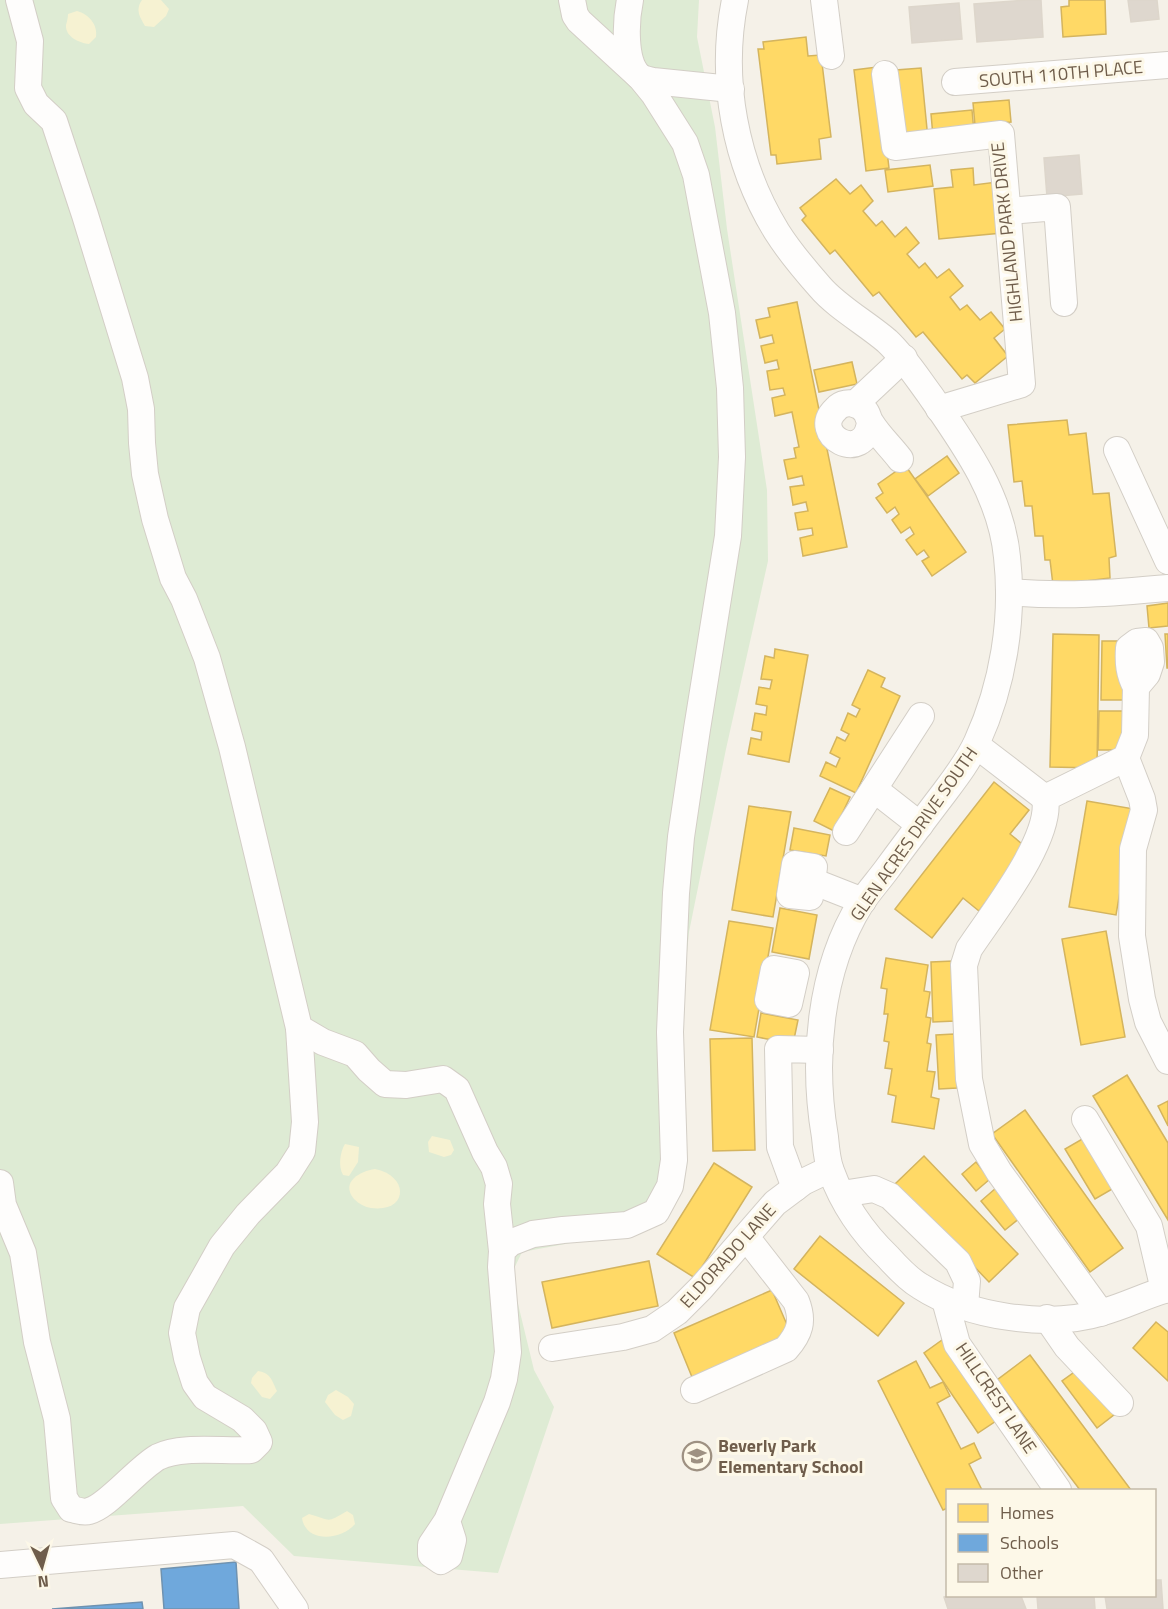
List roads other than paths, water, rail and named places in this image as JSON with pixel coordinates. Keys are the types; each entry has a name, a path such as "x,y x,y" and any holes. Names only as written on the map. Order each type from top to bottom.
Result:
{"street":[{"path":"0,1183 3,1205 23,1253 37,1342 57,1419 64,1498 71,1509 86,1512 99,1508 126,1482 160,1456 180,1452 251,1450 259,1442 254,1431 242,1419 205,1397 195,1383 182,1333 187,1308 222,1246 248,1214 288,1173 302,1151 305,1122 299,1028 254,835 211,669 184,599 173,578 155,519 142,443 141,409 125,344 54,121 36,104 28,88 30,41 22,12 8,11 1,0"},
{"path":"572,0 574,15 579,21 642,78 660,82 731,88"},
{"path":"502,1251 510,1243 533,1234 627,1225 656,1212 669,1186 674,1160 670,1032 676,894 681,837 728,536 732,437 726,344 696,175 685,143 666,112 635,71 626,39 626,17 630,0"},
{"name":"GLEN ACRES DRIVE SOUTH","path":"735,0 729,29 731,88 738,144 755,191 778,234 822,291 904,358 979,469 998,513 1007,553 1009,592 1000,680 976,745 953,781 863,901 838,951 826,993 820,1050 820,1108 830,1169 855,1220 886,1256 916,1284 955,1303 997,1316 1073,1318 1101,1313 1166,1289"},
{"path":"824,0 831,56"},
{"name":"SOUTH 110TH PLACE","path":"955,82 1168,65"},
{"name":"HIGHLAND PARK DRIVE","path":"885,74 895,147 1001,134 1022,384 939,409"},
{"path":"1008,211 1057,207 1064,303"},
{"path":"900,459 862,413 904,358"},
{"path":"1117,450 1168,561"},
{"path":"1009,592 1047,596 1098,595 1168,588"},
{"path":"1045,798 1126,758 1135,735 1136,687"},
{"path":"846,832 921,716"},
{"path":"976,745 1045,798 1047,809 1034,849 969,949 964,965 969,1078 982,1144 999,1172 1101,1313"},
{"path":"1126,758 1144,810 1133,849 1132,936 1148,1022 1168,1061"},
{"path":"873,789 920,825"},
{"path":"812,881 863,901"},
{"path":"793,986 826,993"},
{"path":"299,1028 323,1042 356,1054 385,1084 406,1085 443,1079 457,1089 494,1167 499,1184 497,1204 508,1352 504,1379 494,1411 447,1521"},
{"path":"795,1188 780,1147 778,1049 820,1050"},
{"path":"1085,1119 1149,1226 1166,1289"},
{"name":"ELDORADO LANE","path":"552,1348 623,1337 652,1329 677,1312 775,1203 803,1182 830,1169"},
{"name":"HILLCREST LANE","path":"843,1194 874,1188 890,1196 958,1262 967,1281 955,1303 957,1344 1057,1489"},
{"path":"694,1390 786,1349 796,1338 801,1326 801,1314 796,1301 746,1237"},
{"path":"1047,1318 1067,1347 1120,1403"},
{"path":"0,1565 234,1545 261,1560 296,1609"}],"place":[{"name":"Beverly Park Elementary School","path":"697,1456"}]}
